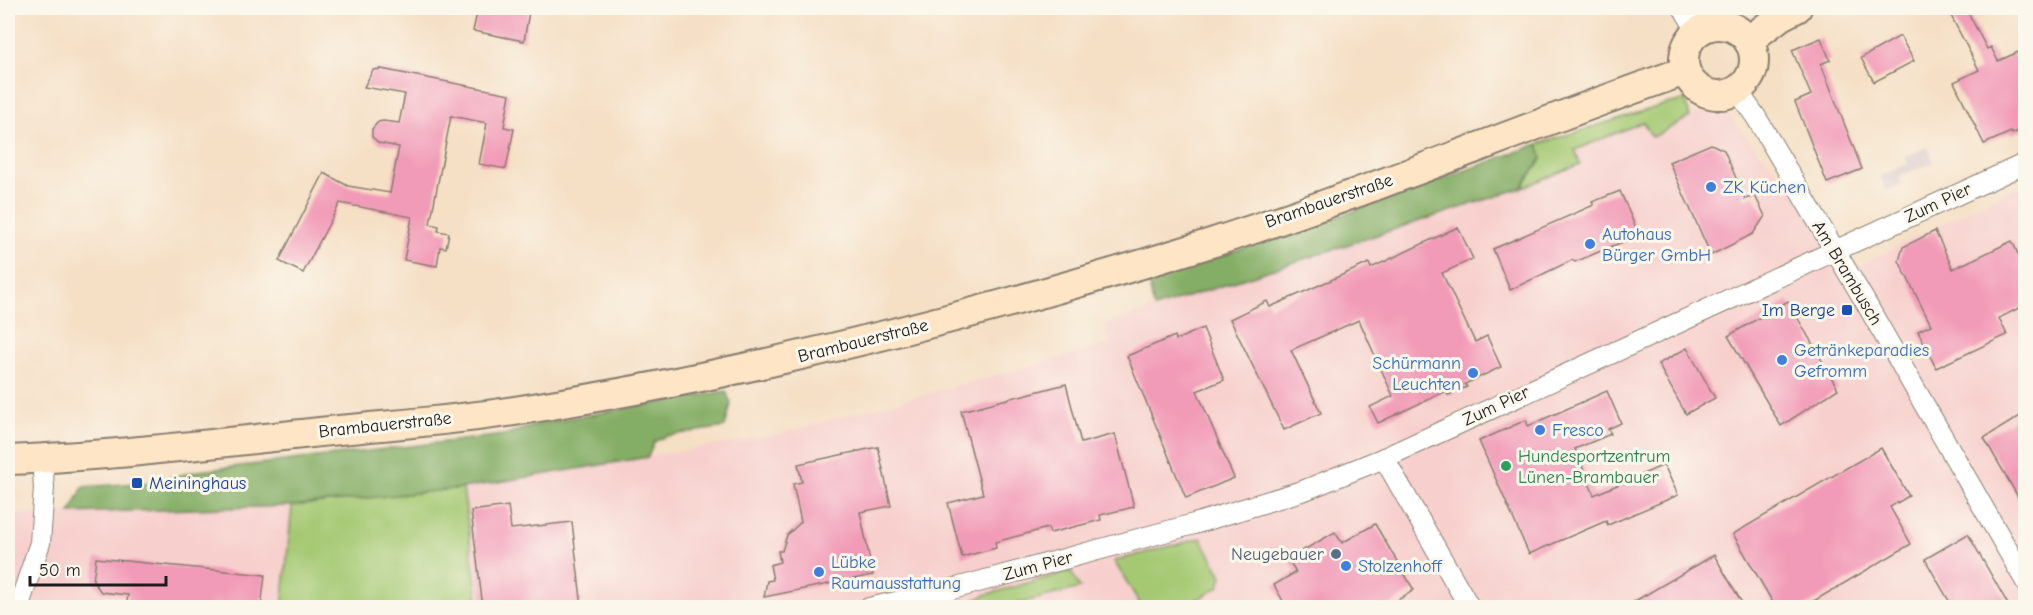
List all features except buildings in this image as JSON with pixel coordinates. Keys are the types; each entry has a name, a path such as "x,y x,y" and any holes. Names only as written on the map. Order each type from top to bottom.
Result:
{"main road":[{"path":"1748,41 1775,20 1797,8"},
{"path":"1719,25 1730,27 1740,32 1748,41 1754,58 1753,68 1744,85 1737,90 1727,94 1706,93 1697,88 1685,71 1687,46 1698,32 1708,27 1719,25"},
{"name":"Brambauerstraße","path":"8,460 140,452 523,410 702,377 912,330 1025,299 1217,241 1685,71"}],"street":[{"path":"1683,8 1698,32"},
{"name":"Am Brambusch","path":"1737,90 1756,117 1863,298 2025,582"},
{"name":"Zum Pier","path":"869,608 946,599 1305,490 1384,458 2025,163"},
{"path":"1384,458 1470,608"},
{"path":"18,608 40,543 44,488 42,459"}],"shaded area":[{"path":"1718,103 1858,266 2025,182 2025,607 8,608 8,514 292,506 463,488 775,435 1109,344 1104,325 1521,188 1580,164 1574,151 1643,122 1652,137"},
{"path":"1928,147 1934,162 1899,176 1902,185 1886,191 1880,176 1908,164 1905,156"}],"green space":[{"path":"1685,100 1690,117 1655,136 1652,137 1643,122 1575,150 1580,164 1521,188 1542,159 1538,144"},
{"path":"1538,144 1542,158 1521,188 1154,308 1148,280 1334,218"},
{"path":"726,391 731,404 725,427 666,436 654,442 648,457 463,488 292,506 70,513 83,487 152,482 198,471 504,435 543,423"},
{"path":"463,488 479,607 282,608 292,506"},
{"path":"1201,538 1222,576 1219,587 1185,607 1142,607 1114,561"},
{"path":"1071,571 1080,588 1008,607 968,607 969,603 985,595"}],"place":[{"name":"ZK Küchen","path":"1711,187"},
{"name":"Autohaus Bürger GmbH","path":"1590,244"},
{"name":"Im Berge","path":"1847,310"},
{"name":"Getränkeparadies Gefromm","path":"1782,360"},
{"name":"Schürmann Leuchten","path":"1473,373"},
{"name":"Fresco","path":"1540,430"},
{"name":"Hundesportzentrum Lünen-Brambauer","path":"1506,466"},
{"name":"Meininghaus","path":"137,483"},
{"name":"Neugebauer","path":"1336,554"},
{"name":"Stolzenhoff","path":"1346,566"},
{"name":"Lübke Raumausstattung","path":"819,572"}]}
